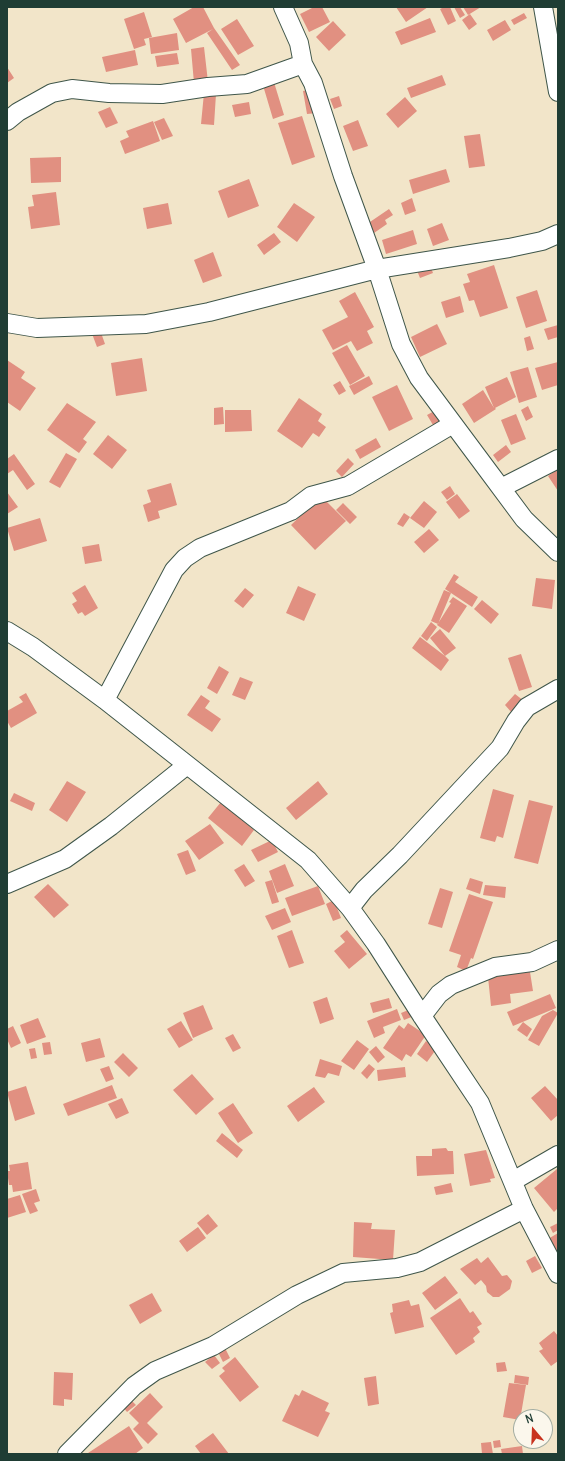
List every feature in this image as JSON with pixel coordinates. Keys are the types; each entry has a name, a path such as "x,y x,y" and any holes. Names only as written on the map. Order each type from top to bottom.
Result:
{"street":[{"path":"283,7 300,43 303,64 313,83 343,176 377,269 401,344 419,378 524,519 558,552"},
{"path":"543,7 558,92"},
{"path":"7,121 18,112 52,93 72,89 109,93 162,94 208,87 247,84 303,64"},
{"path":"7,323 37,328 146,324 209,312 377,269 509,248 542,241 558,234"},
{"path":"105,700 174,570 184,558 200,548 291,511 311,496 348,486 453,424"},
{"path":"501,488 558,459"},
{"path":"7,631 33,647 105,700 308,860 350,908 376,944 480,1103 524,1209 558,1274"},
{"path":"350,908 364,890 400,855 500,748 527,707 558,689"},
{"path":"7,884 65,858 111,826 187,766"},
{"path":"422,1016 439,994 451,985 495,967 532,962 558,950"},
{"path":"512,1180 558,1155"},
{"path":"67,1454 134,1386 155,1371 213,1346 297,1295 343,1273 397,1268 420,1262 524,1209"}],"building":[{"path":"194,7 203,7 214,28 240,65 232,70 207,33 213,29 186,43 173,19"},
{"path":"314,7 322,7 330,22 309,32 300,14"},
{"path":"396,7 428,7 406,22"},
{"path":"450,7 456,21 448,25 440,9"},
{"path":"454,7 460,7 465,15 460,18"},
{"path":"463,7 481,7 468,15"},
{"path":"144,12 152,37 144,39 146,45 134,49 124,19"},
{"path":"524,13 527,18 514,25 511,20"},
{"path":"470,14 477,24 469,30 462,20"},
{"path":"430,18 436,32 401,45 395,32"},
{"path":"237,19 254,46 238,55 221,29"},
{"path":"505,20 511,30 493,41 487,30"},
{"path":"333,21 346,35 329,51 316,37"},
{"path":"177,33 179,50 151,54 149,38"},
{"path":"204,47 208,82 194,83 191,49"},
{"path":"135,50 138,65 106,72 102,57"},
{"path":"177,53 179,64 157,67 155,56"},
{"path":"7,67 14,78 7,83"},
{"path":"442,75 446,85 411,98 407,88"},
{"path":"273,79 284,115 273,119 262,82"},
{"path":"312,89 317,113 307,114 303,91"},
{"path":"204,93 216,94 214,125 201,124"},
{"path":"339,96 342,106 334,109 330,99"},
{"path":"405,97 417,111 398,128 386,114"},
{"path":"249,102 251,114 235,117 232,105"},
{"path":"110,107 118,123 106,128 98,112"},
{"path":"302,116 315,157 292,165 278,123"},
{"path":"164,118 173,136 162,140 154,122"},
{"path":"358,120 368,146 353,151 343,126"},
{"path":"153,121 160,141 125,154 120,141 129,137 126,131"},
{"path":"480,134 485,166 469,168 464,136"},
{"path":"61,157 61,182 31,183 30,158"},
{"path":"446,169 450,182 413,194 409,180"},
{"path":"249,179 259,206 228,218 218,191"},
{"path":"56,192 60,225 31,229 28,207 34,206 32,195"},
{"path":"412,198 416,211 405,215 401,203"},
{"path":"168,203 172,224 147,229 143,208"},
{"path":"294,203 315,217 297,242 277,227"},
{"path":"389,209 393,215 385,220 387,224 374,233 367,224"},
{"path":"442,223 449,240 433,246 427,229"},
{"path":"413,230 417,244 386,254 382,240"},
{"path":"274,233 281,242 264,255 257,245"},
{"path":"213,252 222,276 203,283 194,260"},
{"path":"429,263 433,273 420,278 416,268"},
{"path":"494,265 508,308 480,317 474,300 469,301 463,284 470,282 467,274"},
{"path":"537,290 547,321 526,328 516,297"},
{"path":"355,292 374,327 367,331 373,343 357,351 351,341 333,350 322,330 348,317 339,301"},
{"path":"460,296 464,312 446,318 441,302"},
{"path":"437,324 447,344 420,357 411,337"},
{"path":"558,325 558,337 548,340 544,329"},
{"path":"99,327 105,344 97,347 91,331"},
{"path":"530,336 534,349 527,351 524,338"},
{"path":"347,345 365,376 350,385 332,353"},
{"path":"142,358 147,391 116,396 111,363"},
{"path":"7,360 25,372 21,378 36,388 20,411 7,402"},
{"path":"558,362 558,385 542,390 535,368"},
{"path":"528,367 537,397 519,403 510,372"},
{"path":"369,376 373,384 354,395 349,386"},
{"path":"507,377 516,397 495,408 496,409 474,423 462,404 483,390 494,408 485,387"},
{"path":"340,381 346,391 339,395 333,385"},
{"path":"397,385 413,419 389,431 372,397"},
{"path":"299,398 322,414 318,421 326,427 319,437 313,433 302,448 277,431"},
{"path":"67,403 96,422 83,439 87,442 79,453 47,430"},
{"path":"528,406 533,417 526,421 521,410"},
{"path":"223,407 224,424 214,425 214,408"},
{"path":"438,409 444,419 433,425 427,415"},
{"path":"225,410 251,410 252,431 225,432"},
{"path":"516,414 526,439 511,445 501,420"},
{"path":"108,435 127,450 112,469 93,454"},
{"path":"376,438 381,447 360,459 355,450"},
{"path":"506,445 511,452 498,462 493,455"},
{"path":"66,453 77,459 60,488 49,482"},
{"path":"14,454 35,484 27,490 13,470 7,474 7,459"},
{"path":"348,458 354,464 342,477 336,471"},
{"path":"558,469 558,491 548,476"},
{"path":"171,483 177,505 158,511 160,518 148,522 143,505 151,502 147,490"},
{"path":"450,486 455,494 447,500 441,492"},
{"path":"7,492 18,507 7,514"},
{"path":"457,494 470,511 459,519 446,502"},
{"path":"321,496 346,521 315,550 291,525"},
{"path":"424,501 437,512 424,528 410,518"},
{"path":"343,503 357,517 350,524 336,510"},
{"path":"404,513 410,517 403,527 397,524"},
{"path":"40,518 47,541 14,551 7,528"},
{"path":"429,529 439,540 424,553 414,542"},
{"path":"99,544 102,561 85,564 82,547"},
{"path":"454,574 459,577 455,582 478,597 472,607 445,589"},
{"path":"536,578 555,580 552,609 532,606"},
{"path":"85,585 98,608 85,616 82,612 78,614 72,604 77,601 72,593"},
{"path":"298,586 316,594 304,621 286,613"},
{"path":"245,588 254,595 243,608 234,601"},
{"path":"444,590 451,593 438,624 431,621"},
{"path":"453,597 467,606 449,633 437,625 451,603 449,602"},
{"path":"482,600 499,614 491,624 474,609"},
{"path":"431,622 437,627 427,641 421,636"},
{"path":"440,629 456,648 445,656 430,638"},
{"path":"420,637 449,660 441,671 412,648"},
{"path":"521,654 532,687 519,691 508,658"},
{"path":"219,666 229,672 217,694 207,688"},
{"path":"240,677 253,682 245,700 232,695"},
{"path":"26,693 37,713 11,728 7,721 7,711 23,702 19,697"},
{"path":"515,694 524,701 512,713 505,705"},
{"path":"201,695 210,701 205,708 221,719 212,732 187,715"},
{"path":"67,781 86,792 67,822 49,810"},
{"path":"318,781 328,794 296,820 286,808"},
{"path":"493,789 514,795 503,838 497,836 495,842 480,838"},
{"path":"14,793 35,803 32,811 10,801"},
{"path":"529,800 553,806 538,864 514,858"},
{"path":"221,802 254,830 242,846 208,818"},
{"path":"210,824 224,843 199,860 185,841"},
{"path":"272,840 278,852 258,862 251,850"},
{"path":"188,850 196,871 186,875 177,854"},
{"path":"244,864 255,881 245,887 234,870"},
{"path":"285,864 294,886 277,893 269,871"},
{"path":"470,878 483,882 480,894 466,889"},
{"path":"272,880 279,902 272,904 265,882"},
{"path":"48,884 69,905 54,918 34,897"},
{"path":"485,885 506,887 505,898 483,895"},
{"path":"318,886 325,904 292,916 285,898"},
{"path":"440,888 453,892 442,928 428,924"},
{"path":"469,894 493,902 473,959 471,958 466,971 457,967 461,955 449,951"},
{"path":"334,900 341,918 333,921 326,904"},
{"path":"285,908 291,922 272,930 265,916"},
{"path":"292,930 304,963 289,968 277,936"},
{"path":"347,930 367,954 349,969 334,951 345,942 340,936"},
{"path":"530,972 533,991 510,994 511,1003 491,1006 488,977"},
{"path":"550,994 556,1008 513,1026 507,1012"},
{"path":"327,997 334,1019 320,1024 313,1002"},
{"path":"389,998 392,1008 373,1013 370,1003"},
{"path":"203,1005 213,1029 193,1038 183,1013"},
{"path":"397,1009 401,1020 383,1027 385,1033 374,1038 367,1021"},
{"path":"411,1009 414,1016 404,1020 401,1013"},
{"path":"553,1010 558,1013 539,1046 528,1040 542,1016"},
{"path":"38,1018 46,1037 27,1044 20,1025"},
{"path":"181,1021 193,1040 179,1048 167,1029"},
{"path":"523,1022 532,1029 527,1037 517,1030"},
{"path":"408,1023 426,1035 411,1057 406,1054 402,1061 383,1048 399,1025 404,1029"},
{"path":"13,1026 21,1043 11,1048 7,1039 7,1029"},
{"path":"233,1034 241,1048 233,1052 225,1038"},
{"path":"100,1038 105,1057 86,1062 81,1043"},
{"path":"357,1040 369,1049 354,1070 341,1061"},
{"path":"426,1041 437,1048 427,1062 417,1054"},
{"path":"50,1042 52,1054 44,1055 42,1043"},
{"path":"376,1046 385,1057 378,1063 369,1052"},
{"path":"35,1048 37,1058 31,1059 29,1049"},
{"path":"123,1053 138,1068 129,1077 114,1062"},
{"path":"320,1059 342,1066 339,1076 328,1073 325,1078 315,1076"},
{"path":"369,1064 375,1069 367,1079 361,1073"},
{"path":"109,1066 114,1079 106,1082 100,1069"},
{"path":"405,1067 406,1077 378,1081 377,1070"},
{"path":"192,1074 214,1099 196,1115 173,1090"},
{"path":"112,1085 117,1098 68,1116 63,1104"},
{"path":"26,1086 35,1114 15,1121 7,1092"},
{"path":"545,1086 558,1100 558,1115 551,1121 531,1098"},
{"path":"314,1087 325,1102 298,1122 287,1106"},
{"path":"122,1098 129,1113 116,1119 108,1104"},
{"path":"233,1103 253,1133 238,1143 218,1113"},
{"path":"222,1133 243,1150 237,1158 216,1141"},
{"path":"446,1148 448,1151 453,1151 454,1174 417,1176 416,1156 432,1156 432,1149"},
{"path":"486,1150 495,1178 490,1179 491,1182 470,1186 464,1154"},
{"path":"28,1162 32,1189 13,1192 12,1185 9,1185 7,1171 10,1171 9,1165"},
{"path":"557,1169 558,1208 554,1212 534,1188"},
{"path":"451,1183 453,1192 436,1195 434,1187"},
{"path":"36,1189 40,1201 34,1203 38,1211 30,1214 22,1194"},
{"path":"20,1195 26,1212 7,1218 7,1199"},
{"path":"208,1214 218,1226 207,1235 197,1223"},
{"path":"354,1222 372,1223 371,1229 395,1230 393,1260 353,1257"},
{"path":"558,1223 558,1230 553,1233 550,1227"},
{"path":"198,1227 206,1238 187,1252 179,1241"},
{"path":"558,1233 558,1256 548,1239"},
{"path":"535,1256 542,1268 532,1273 526,1261"},
{"path":"488,1257 502,1276 507,1275 512,1281 510,1289 499,1297 493,1297 487,1292 486,1286 481,1280 475,1285 460,1269 477,1258 481,1263"},
{"path":"445,1276 458,1293 435,1310 422,1293"},
{"path":"152,1293 162,1311 140,1324 129,1305"},
{"path":"460,1298 470,1313 473,1311 482,1324 477,1327 480,1332 473,1338 475,1342 456,1355 430,1318"},
{"path":"409,1300 411,1306 419,1304 424,1327 395,1334 390,1313 393,1312 392,1304"},
{"path":"554,1331 558,1336 558,1361 551,1366 539,1351 543,1349 539,1343"},
{"path":"225,1348 230,1358 223,1362 218,1352"},
{"path":"214,1355 220,1363 212,1369 205,1362"},
{"path":"235,1357 259,1387 240,1402 219,1376 225,1371 222,1368"},
{"path":"505,1362 507,1371 497,1372 496,1363"},
{"path":"54,1372 73,1373 72,1400 64,1399 64,1406 53,1405"},
{"path":"515,1375 529,1377 528,1385 514,1383"},
{"path":"376,1376 379,1404 368,1406 364,1378"},
{"path":"509,1383 526,1385 522,1409 513,1409 513,1419 503,1417"},
{"path":"302,1390 329,1403 325,1411 330,1413 318,1437 282,1421 295,1394 299,1396"},
{"path":"150,1393 163,1407 147,1423 158,1434 148,1444 133,1429 139,1423 129,1413"},
{"path":"130,1399 136,1405 127,1412 122,1406"},
{"path":"129,1426 143,1448 135,1454 88,1453"},
{"path":"213,1433 229,1454 201,1454 195,1446"},
{"path":"500,1440 501,1447 494,1448 493,1441"},
{"path":"491,1442 493,1454 482,1454 481,1443"},
{"path":"513,1447 513,1449 522,1449 523,1454 502,1454 501,1449"}]}
